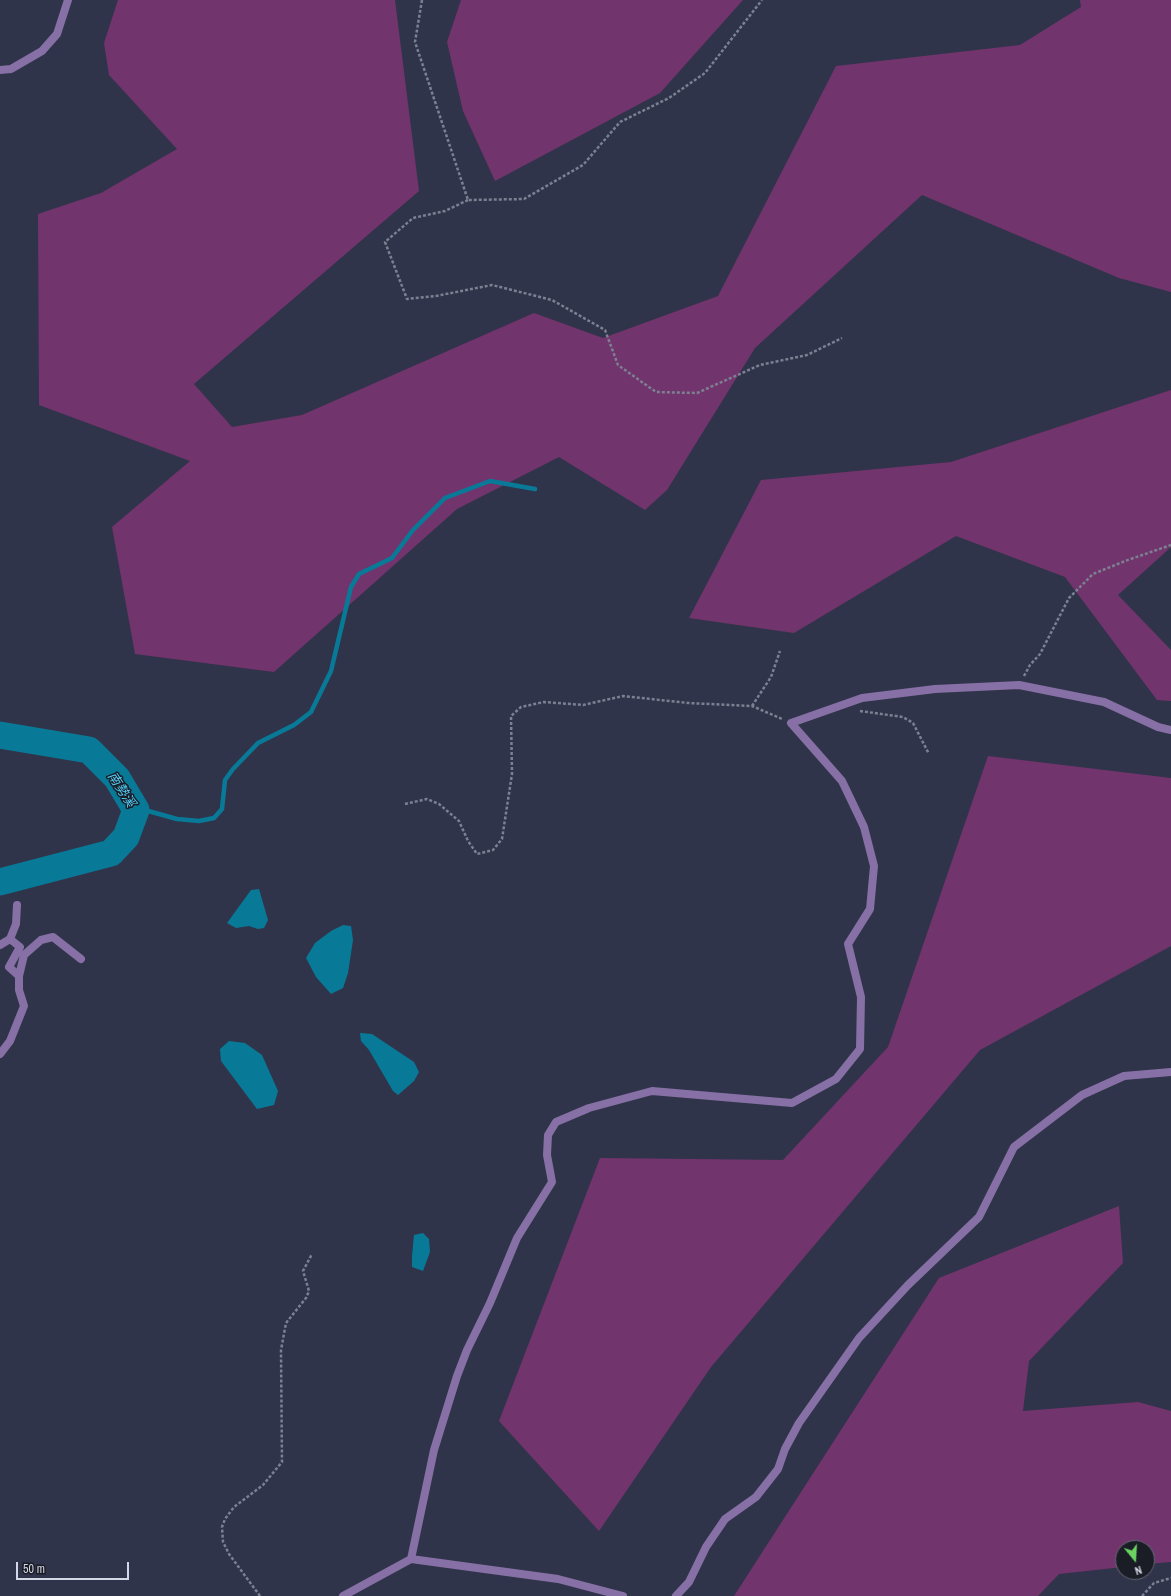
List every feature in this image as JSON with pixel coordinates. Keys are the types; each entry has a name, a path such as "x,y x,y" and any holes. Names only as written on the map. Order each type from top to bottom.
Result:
{"street":[{"path":"0,70 11,69 42,51 57,34 68,0"},
{"path":"411,1559 434,1450 457,1376 517,1238 552,1182 547,1155 548,1135 556,1122 589,1108 652,1091 792,1103 836,1079 860,1049 861,997 848,944 870,909 874,866 864,827 842,782 791,723 862,698 935,689 1019,685 1104,702 1158,727 1171,730"},
{"path":"0,945 10,939 16,924 17,905"},
{"path":"0,1054 10,1041 24,1006 19,990 19,976 24,955 41,940 53,937 81,959"},
{"path":"10,939 20,947 9,967 19,976"},
{"path":"676,1596 689,1582 706,1547 726,1519 756,1497 778,1469 785,1449 799,1423 859,1338 908,1285 979,1217 1014,1147 1082,1095 1124,1076 1171,1072"},
{"path":"343,1596 411,1559 558,1580 623,1596"}],"path":[{"path":"422,0 415,42 468,200"},
{"path":"762,0 705,73 669,98 620,122 582,165 524,199 468,200 445,211 413,218 385,242 407,299 436,296 492,285 552,300 605,330 618,365 656,392 697,393 760,365 807,355 842,338"},
{"path":"1019,685 1030,665 1040,654 1070,598 1093,574 1171,545"},
{"path":"752,706 771,677 780,651"},
{"path":"405,804 427,799 439,804 459,821 476,854 493,850 502,839 512,774 511,716 521,706 544,702 583,706 623,696 688,703 752,706 791,723"},
{"path":"859,711 903,716 913,723 929,754"},
{"path":"260,1596 229,1554 223,1542 222,1527 225,1519 234,1507 263,1486 282,1462 280,1350 286,1323 306,1298 309,1291 302,1271 312,1254"},
{"path":"1142,1596 1154,1583 1171,1578"}],"shaded area":[{"path":"118,0 395,0 419,191 194,384 232,427 302,415 534,313 603,338 718,296 836,66 1020,45 1081,7 1080,0 1171,0 1171,292 1119,278 922,195 755,348 667,490 645,510 559,457 457,509 274,672 135,654 112,527 190,461 39,405 38,214 101,193 177,149 109,75 104,43"},
{"path":"461,0 743,0 660,93 495,181 463,111 447,42"},
{"path":"1171,390 1171,547 1118,595 1171,650 1171,701 1157,700 1065,577 956,536 794,633 689,618 761,480 951,462"},
{"path":"988,756 1171,778 1171,946 980,1050 711,1367 599,1531 499,1421 600,1158 783,1160 888,1047"},
{"path":"1119,1206 1123,1263 1029,1361 1023,1411 1138,1402 1171,1411 1171,1562 1155,1563 1155,1540 1115,1540 1115,1568 1059,1574 1038,1596 734,1596 939,1278"}],"water":[{"path":"259,889 268,920 264,928 258,929 249,926 236,928 227,923 251,890"},
{"path":"343,925 351,926 353,940 348,973 343,988 331,994 316,977 306,958 315,943 331,931"},
{"path":"360,1033 372,1034 414,1062 419,1072 414,1081 398,1095 393,1091 369,1050 361,1041"},
{"path":"229,1041 245,1043 262,1055 278,1091 274,1105 257,1109 221,1061 220,1049"},
{"path":"423,1233 429,1239 430,1252 423,1271 412,1267 412,1256 414,1235"}],"waterway":[{"path":"136,810 141,809 177,819 199,821 214,818 222,809 225,780 233,769 258,743 294,725 311,712 331,671 351,587 359,574 392,558 413,530 445,498 490,481 535,489"},
{"name":"南勢溪","path":"0,735 89,750 117,778 136,810 126,837 111,853 0,882"}]}
